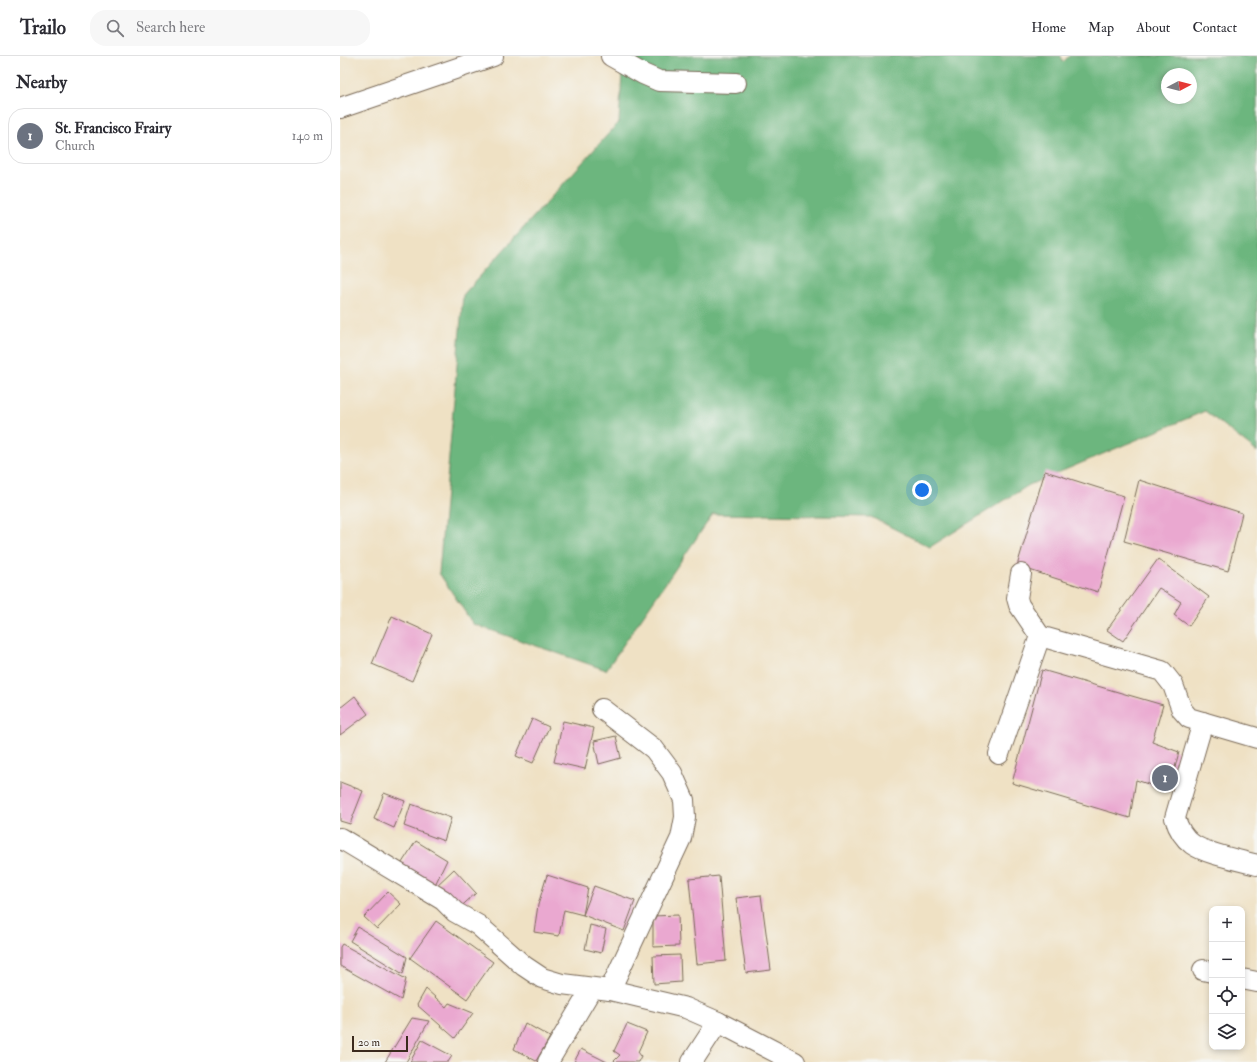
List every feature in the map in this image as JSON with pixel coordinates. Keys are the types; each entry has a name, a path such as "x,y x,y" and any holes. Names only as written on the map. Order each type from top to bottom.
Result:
{"street":[{"path":"340,108 493,56"},
{"path":"611,56 659,81 736,82"},
{"path":"1021,574 1017,598 1019,605 1040,636 1162,671 1173,685 1182,710 1189,718 1257,738"},
{"path":"999,754 1040,636"},
{"path":"548,1062 601,989 681,838 685,817 684,800 678,786 672,773 654,749 602,709"},
{"path":"1203,722 1176,818 1178,828 1191,844 1207,851 1257,865"},
{"path":"340,838 443,900 455,912 478,925 524,966 542,978 562,984 601,989 686,1008 718,1022 795,1062"},
{"path":"1245,980 1257,982"},
{"path":"692,1062 718,1022"}],"green space":[{"path":"623,56 1061,56 1063,62 1069,56 1257,56 1257,452 1205,411 1029,485 930,547 871,517 713,514 606,670 473,624 439,573 463,295 619,122"}],"building":[{"path":"1045,471 1124,496 1098,592 1017,566"},
{"path":"1139,480 1242,513 1228,571 1124,541"},
{"path":"1158,559 1209,597 1189,626 1174,615 1181,602 1159,588 1123,641 1107,630"},
{"path":"392,616 432,634 412,681 372,664"},
{"path":"1042,670 1163,705 1152,742 1179,752 1169,791 1136,780 1130,818 1012,783"},
{"path":"355,696 368,714 340,735 340,708"},
{"path":"532,719 549,727 533,763 516,756"},
{"path":"563,721 594,728 585,769 554,762"},
{"path":"616,736 621,758 599,764 594,741"},
{"path":"340,782 363,791 350,824 340,821"},
{"path":"384,793 405,801 394,828 374,819"},
{"path":"411,804 451,818 444,841 404,826"},
{"path":"416,841 447,860 433,889 398,869"},
{"path":"454,869 476,893 455,912 433,889"},
{"path":"547,875 588,888 583,915 564,910 559,936 534,932 538,905"},
{"path":"719,876 726,961 697,964 689,879"},
{"path":"594,886 635,901 624,931 583,915"},
{"path":"388,892 401,904 377,929 364,917"},
{"path":"761,895 771,970 746,973 736,898"},
{"path":"678,915 679,946 653,947 653,916"},
{"path":"436,921 493,962 467,999 410,958"},
{"path":"590,925 606,929 601,953 585,949"},
{"path":"358,927 407,957 403,974 350,941"},
{"path":"342,944 406,979 401,1000 340,966 340,947"},
{"path":"680,955 681,982 654,984 653,956"},
{"path":"426,989 446,1007 449,1003 473,1013 455,1038 417,1005"},
{"path":"412,1018 429,1021 406,1062 385,1062"},
{"path":"525,1023 550,1037 536,1061 514,1049"},
{"path":"627,1024 647,1032 638,1052 641,1056 638,1062 613,1062 620,1055 614,1051"},
{"path":"422,1040 452,1056 448,1062 410,1062"},
{"path":"581,1049 607,1062 574,1062"}],"place":[{"name":"St. Francisco Frairy","path":"1165,778"}]}
